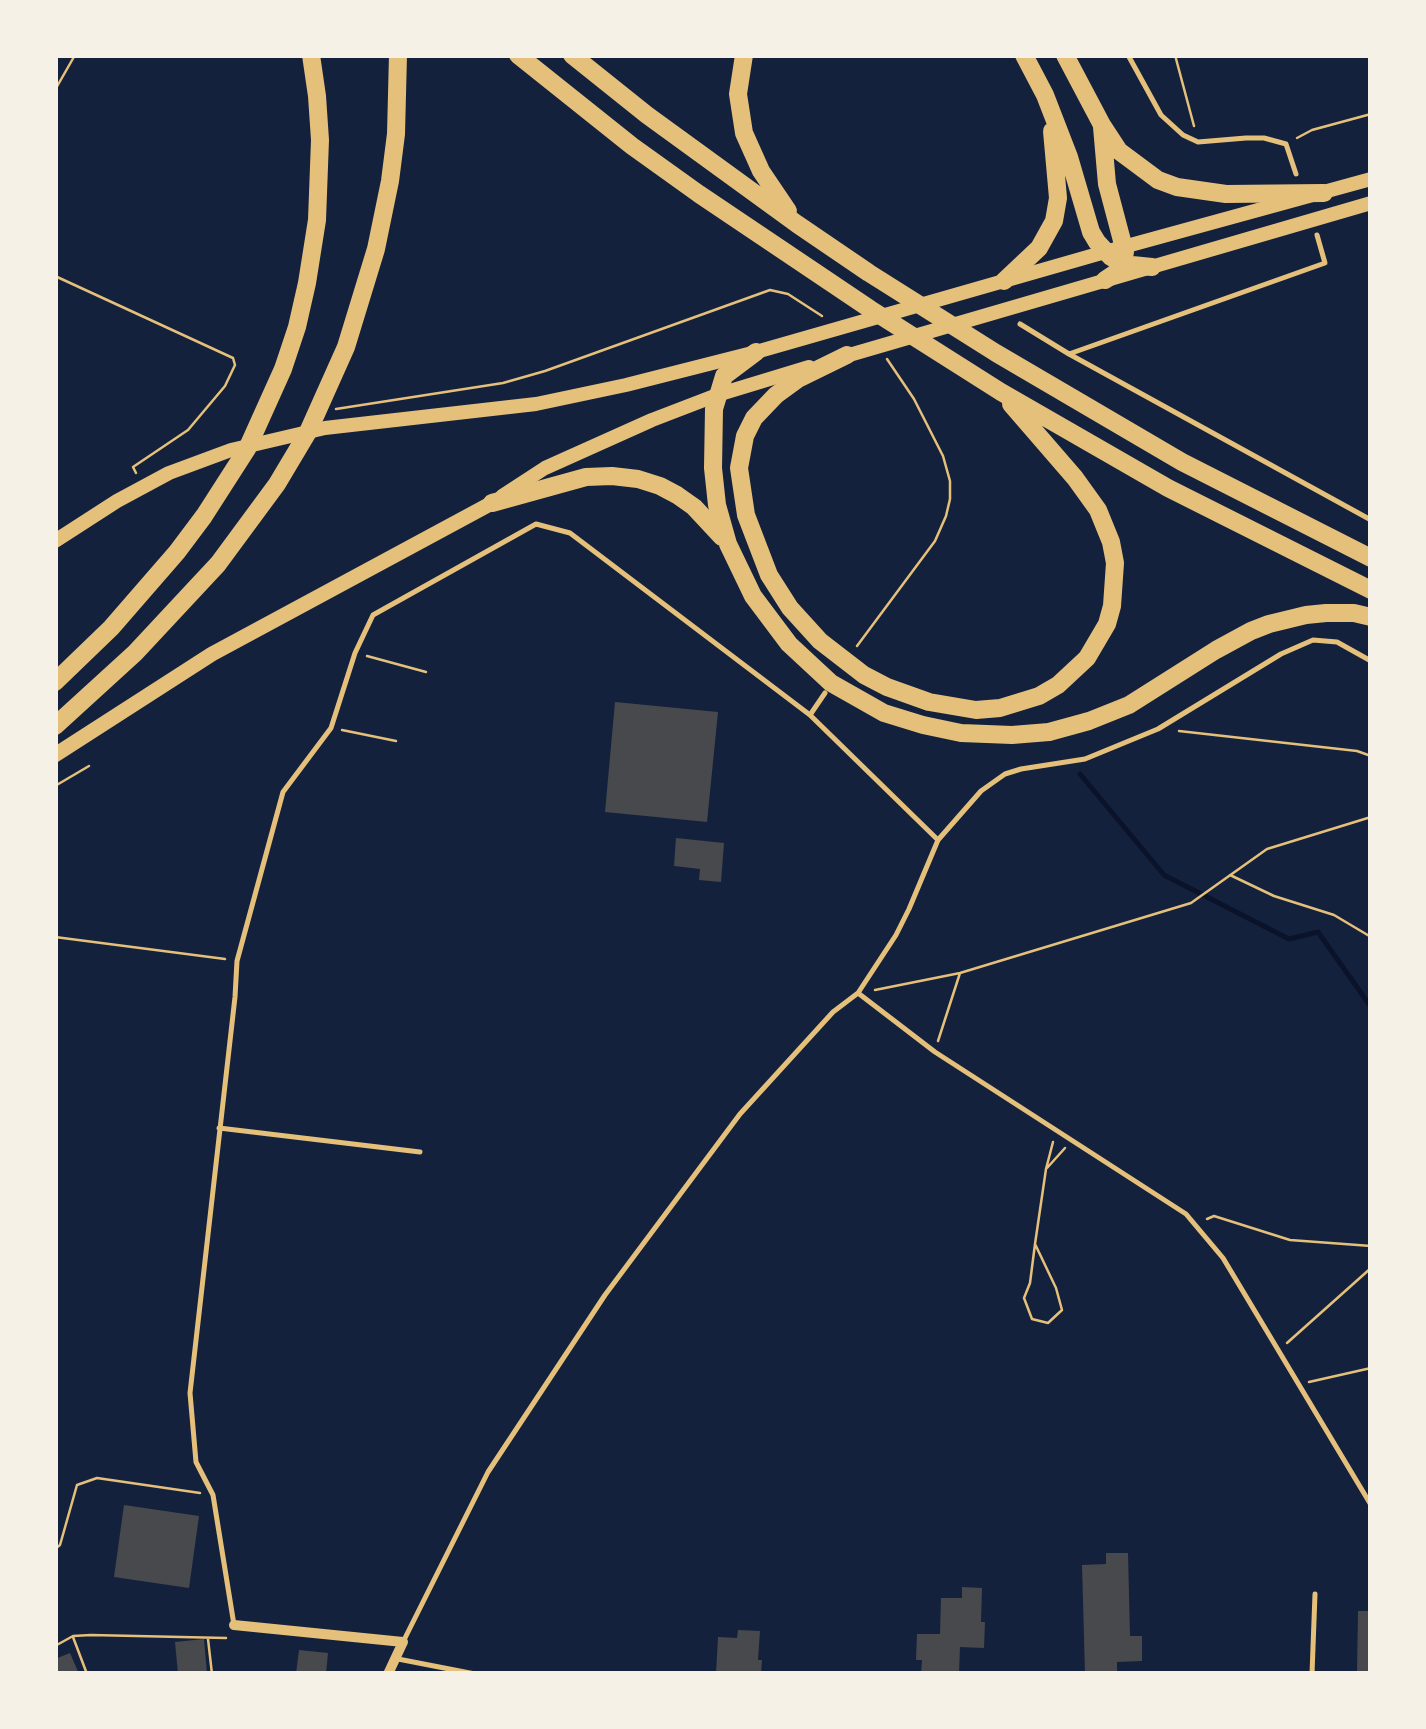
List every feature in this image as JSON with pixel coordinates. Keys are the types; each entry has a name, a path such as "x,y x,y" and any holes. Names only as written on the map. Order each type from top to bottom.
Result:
{"highway":[{"path":"55,682 123,615 204,516 247,449 282,368 307,283 317,220 320,140 310,55"},
{"path":"518,55 699,194 788,256 1001,392 1168,488 1371,590"},
{"path":"572,55 797,224 965,334 1182,462 1371,558"},
{"path":"744,55 738,94 744,134 761,172 797,224"},
{"path":"1024,55 1068,157 1091,232 1117,254 1152,267"},
{"path":"1065,55 1119,151 1158,180 1177,187 1226,194 1324,193"},
{"path":"55,726 135,653 218,564 270,495 308,432 346,347 376,248 396,134 398,57"},
{"path":"1004,281 1039,248 1056,214 1058,183 1050,110"},
{"path":"1102,125 1117,254 1117,272 1105,280"},
{"path":"756,352 724,376 716,395 713,468 717,504 728,544 752,596 776,630 831,683 884,713 961,733 1012,736 1066,728 1129,705 1225,645 1269,624 1326,613 1371,617"},
{"path":"848,355 798,379 776,394 754,418 745,436 738,468 753,538 769,576 790,608 842,659 864,675 906,694 976,710 1020,704 1070,676 1099,640 1115,590 1112,542 1098,510 1001,392"},
{"path":"492,502 586,477 638,479 678,495 728,544"}],"main road":[{"path":"55,541 116,500 170,473 248,445 325,428 536,404 756,352 1004,281 1117,254 1371,179"},
{"path":"55,755 212,654 492,502 545,468 652,420 716,395 848,355 1371,204"}],"street":[{"path":"234,1624 403,1642 388,1674"}],"lane":[{"path":"1128,55 1161,114 1176,130 1198,142 1264,138 1286,144 1296,174"},
{"path":"1069,354 1325,263 1317,235"},
{"path":"1020,324 1371,520"},
{"path":"234,1624 213,1495 196,1462 190,1394 237,960 283,792 331,728 373,616 536,524 570,533 810,716 938,840"},
{"path":"403,1642 488,1472 605,1295 740,1114 833,1012 858,993 896,934 938,840 981,791 1005,774 1085,759 1158,729 1281,654 1312,640 1338,642 1371,661"},
{"path":"810,716 825,693"},
{"path":"858,993 934,1052 1186,1214 1223,1258 1371,1505"},
{"path":"219,1128 420,1152"},
{"path":"1312,1674 1315,1594"},
{"path":"395,1658 475,1674"}],"path":[{"path":"55,90 76,55"},
{"path":"1174,55 1198,142"},
{"path":"1286,144 1312,130 1371,114"},
{"path":"55,276 233,358 235,365 225,386 188,430 133,467 136,475"},
{"path":"356,653 426,672"},
{"path":"331,728 396,741"},
{"path":"1158,729 1357,751 1371,756"},
{"path":"55,786 89,766"},
{"path":"858,993 960,973 1190,903 1268,849 1371,817"},
{"path":"1229,875 1274,896 1334,915 1371,937"},
{"path":"55,937 237,960"},
{"path":"934,1052 960,973"},
{"path":"1035,1244 1062,1310 1048,1323 1032,1319 1024,1298 1030,1284 1035,1244 1046,1169 1056,1130"},
{"path":"1046,1169 1071,1141"},
{"path":"1194,1224 1214,1216 1290,1240 1371,1246"},
{"path":"1278,1351 1371,1268"},
{"path":"1300,1384 1371,1368"},
{"path":"55,1549 60,1545 78,1486 98,1478 213,1495"},
{"path":"55,1646 73,1636 234,1638 234,1624"},
{"path":"73,1636 87,1674"},
{"path":"208,1637 212,1674"}],"building":[{"path":"615,702 718,712 707,822 605,812"},
{"path":"676,838 724,843 721,882 699,880 700,869 674,866"},
{"path":"124,1505 199,1516 189,1588 114,1577"},
{"path":"1106,1553 1128,1553 1130,1636 1142,1636 1142,1661 1117,1662 1117,1674 1085,1674 1082,1565 1106,1564"},
{"path":"962,1587 982,1588 984,1648 960,1647 959,1674 921,1674 922,1660 916,1660 917,1634 940,1634 941,1598 962,1598"},
{"path":"1358,1611 1371,1611 1371,1674 1357,1674"},
{"path":"738,1630 760,1631 761,1674 716,1674 718,1637 737,1638"},
{"path":"204,1639 207,1674 178,1674 175,1642"},
{"path":"299,1650 328,1653 326,1674 296,1674"},
{"path":"70,1653 79,1674 55,1674 55,1659"}],"waterway":[{"path":"1080,774 1164,875 1289,939 1318,932 1371,1007"}]}
